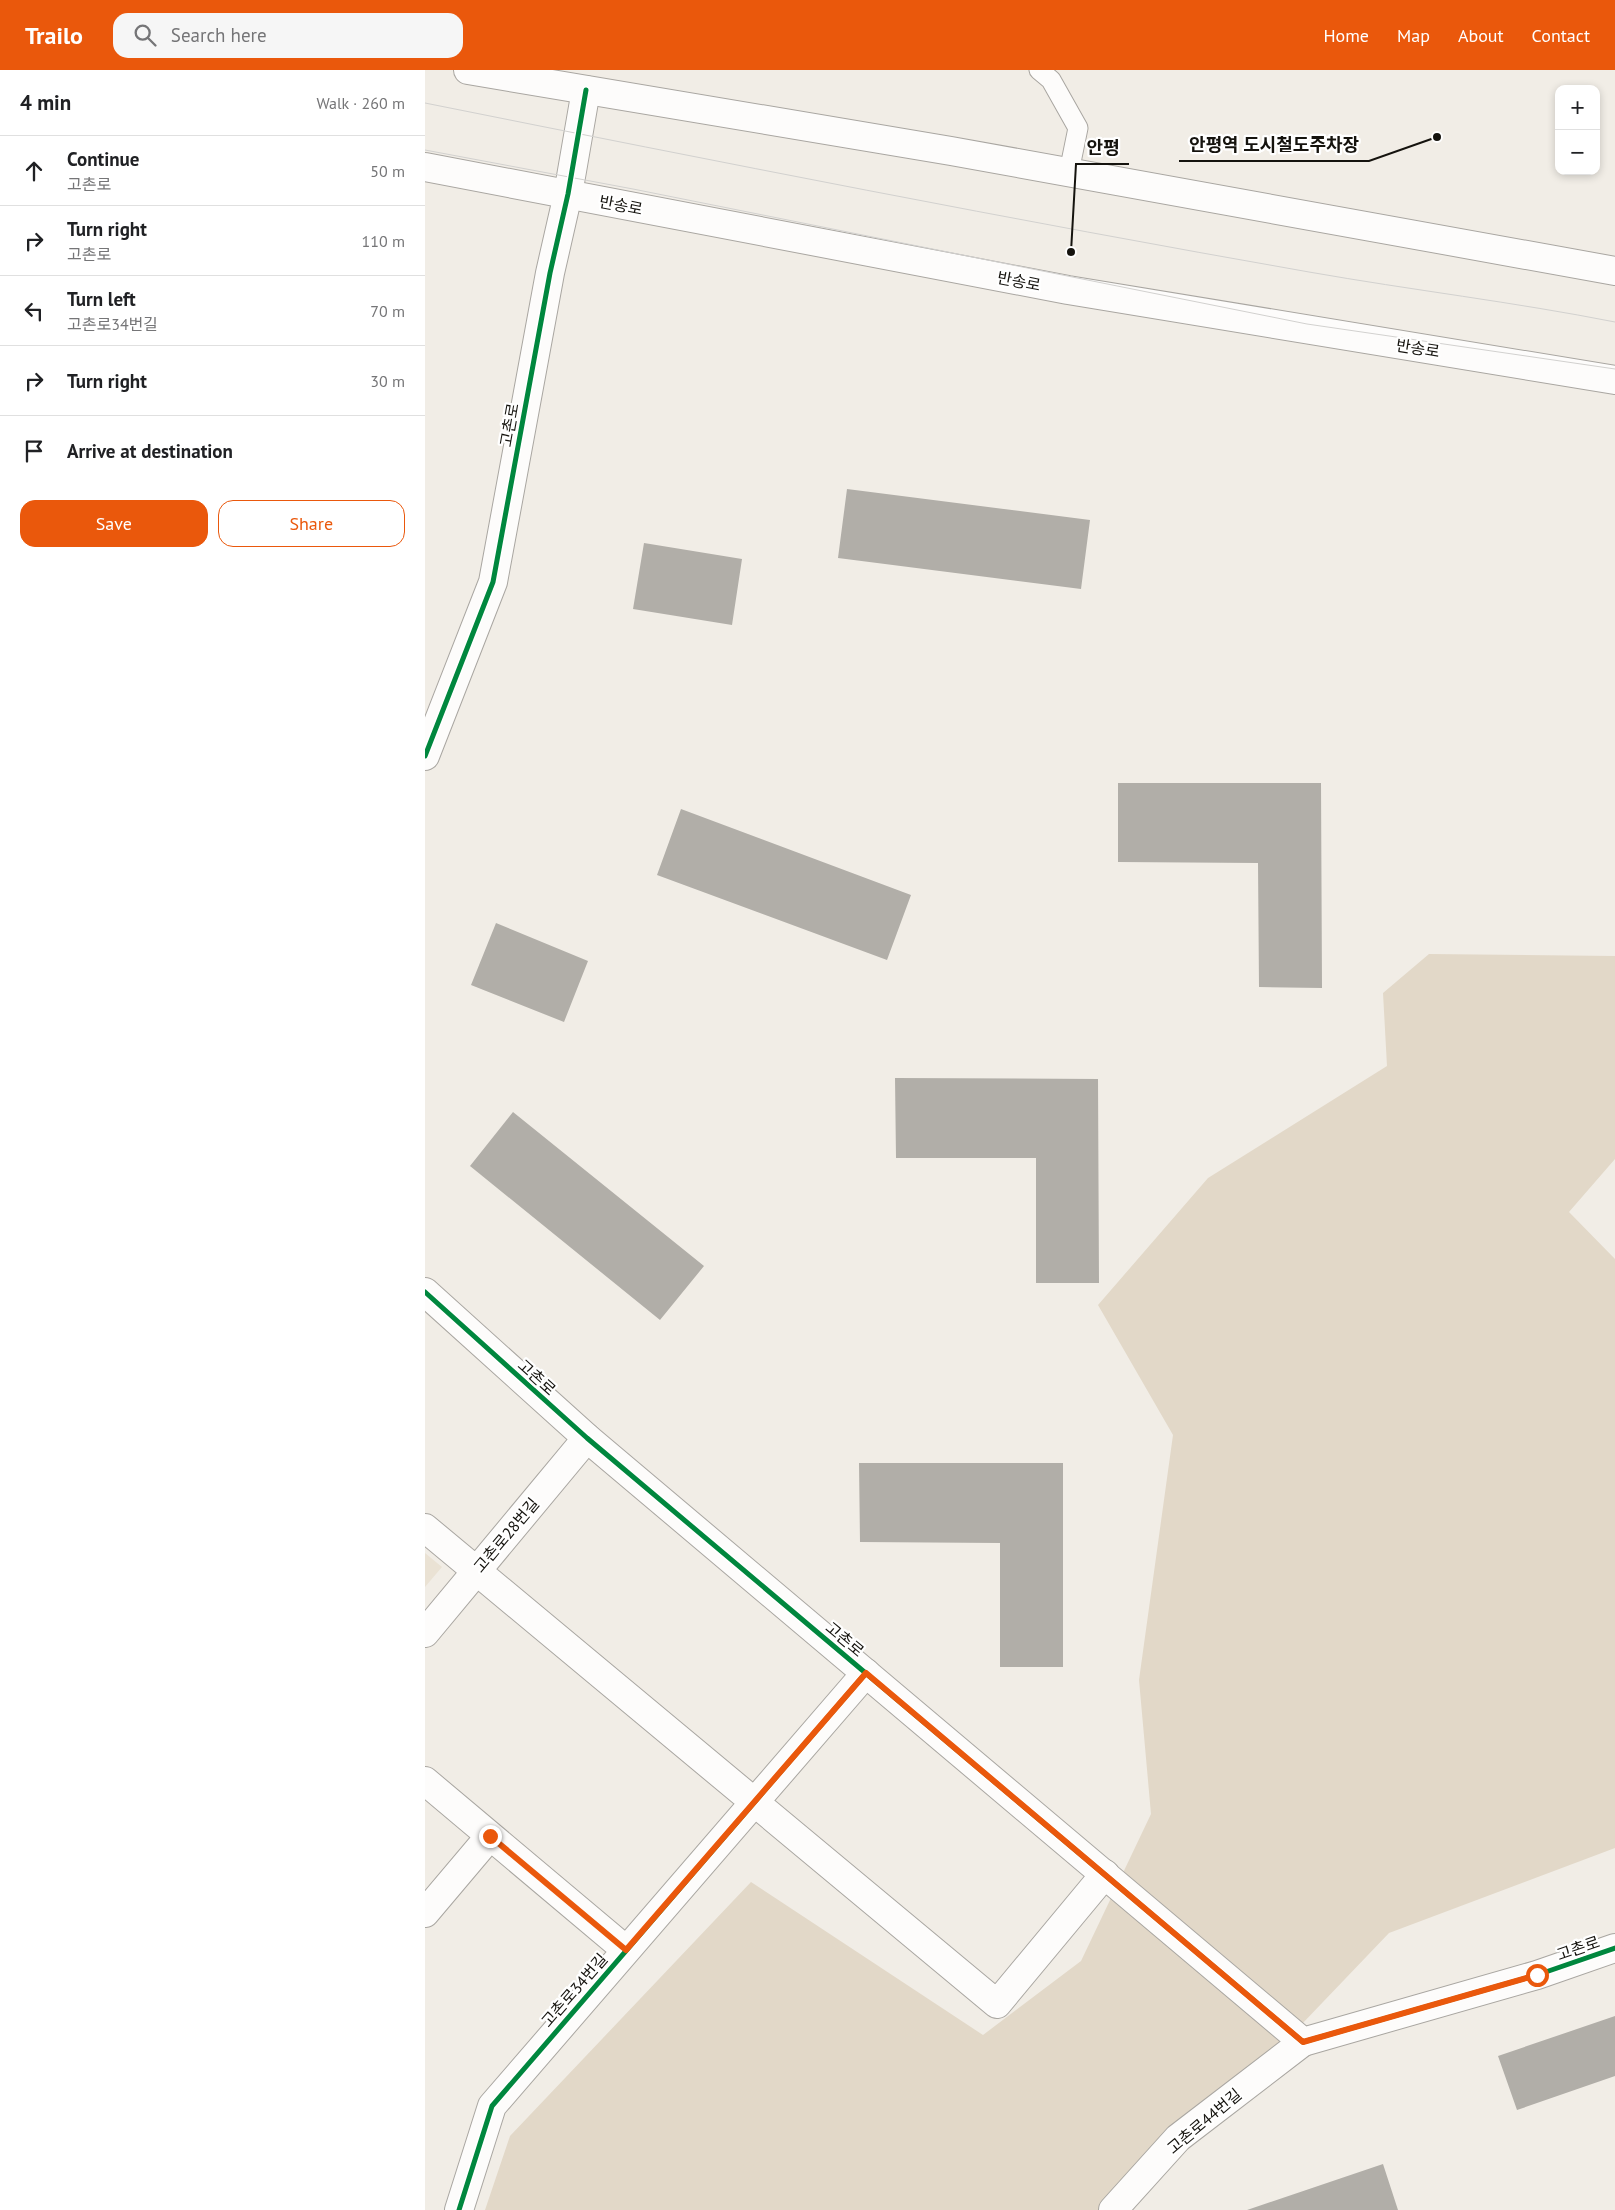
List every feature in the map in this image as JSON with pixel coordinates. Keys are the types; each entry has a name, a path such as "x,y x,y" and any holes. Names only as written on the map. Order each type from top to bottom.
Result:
{"street":[{"path":"468,70 1069,172 1615,272"},
{"name":"고촌로","path":"425,756 493,582 586,90"},
{"name":"반송로","path":"425,167 1068,290 1615,380"},
{"name":"고촌로","path":"425,1292 587,1438 1303,2042 1537,1975 1615,1948"},
{"name":"고촌로28번길","path":"425,1633 587,1438"},
{"path":"425,1528 997,2004 1105,1874"},
{"name":"고촌로34번길","path":"459,2210 491,2106 866,1673"},
{"path":"425,1781 626,1950"},
{"path":"425,1913 490,1836"},
{"name":"고촌로44번길","path":"1113,2210 1178,2138 1303,2042"}],"lane":[{"path":"1039,70 1051,80 1078,128 1069,172"}],"shaded area":[{"path":"1429,954 1615,956 1615,1159 1569,1212 1615,1259 1615,1848 1389,1933 1124,2210 485,2210 510,2136 751,1882 983,2035 1081,1961 1151,1814 1139,1680 1173,1435 1098,1305 1208,1178 1387,1066 1383,993"},
{"path":"425,1553 442,1567 425,1587"}],"building":[{"path":"847,489 1090,520 1081,589 838,558"},
{"path":"644,543 742,559 732,625 633,609"},
{"path":"1118,783 1321,783 1322,988 1259,987 1258,863 1118,862"},
{"path":"681,809 911,895 887,960 657,875"},
{"path":"496,923 588,961 564,1022 471,985"},
{"path":"895,1078 1098,1079 1099,1283 1036,1283 1036,1158 896,1158"},
{"path":"513,1112 704,1266 660,1320 470,1166"},
{"path":"859,1463 1063,1463 1063,1667 1000,1667 1000,1543 860,1542"},
{"path":"1615,2016 1615,2076 1517,2110 1498,2056"},
{"path":"1383,2164 1398,2210 1247,2210"}],"tram line":[{"path":"425,103 1087,232 1309,272 1539,308 1615,322"},
{"path":"425,150 633,189 1307,324 1615,369"}],"cycle path":[{"path":"425,756 493,582 550,273 568,194 586,90"},
{"path":"425,1292 587,1438 1303,2042 1537,1975 1615,1948"},
{"path":"459,2210 492,2106 866,1673"}],"place":[{"name":"안평역 도시철도주차장","path":"1437,137"},
{"name":"안평","path":"1071,252"}],"route":[{"path":"490,1836 626,1950 866,1673 1303,2042 1537,1975"}]}
